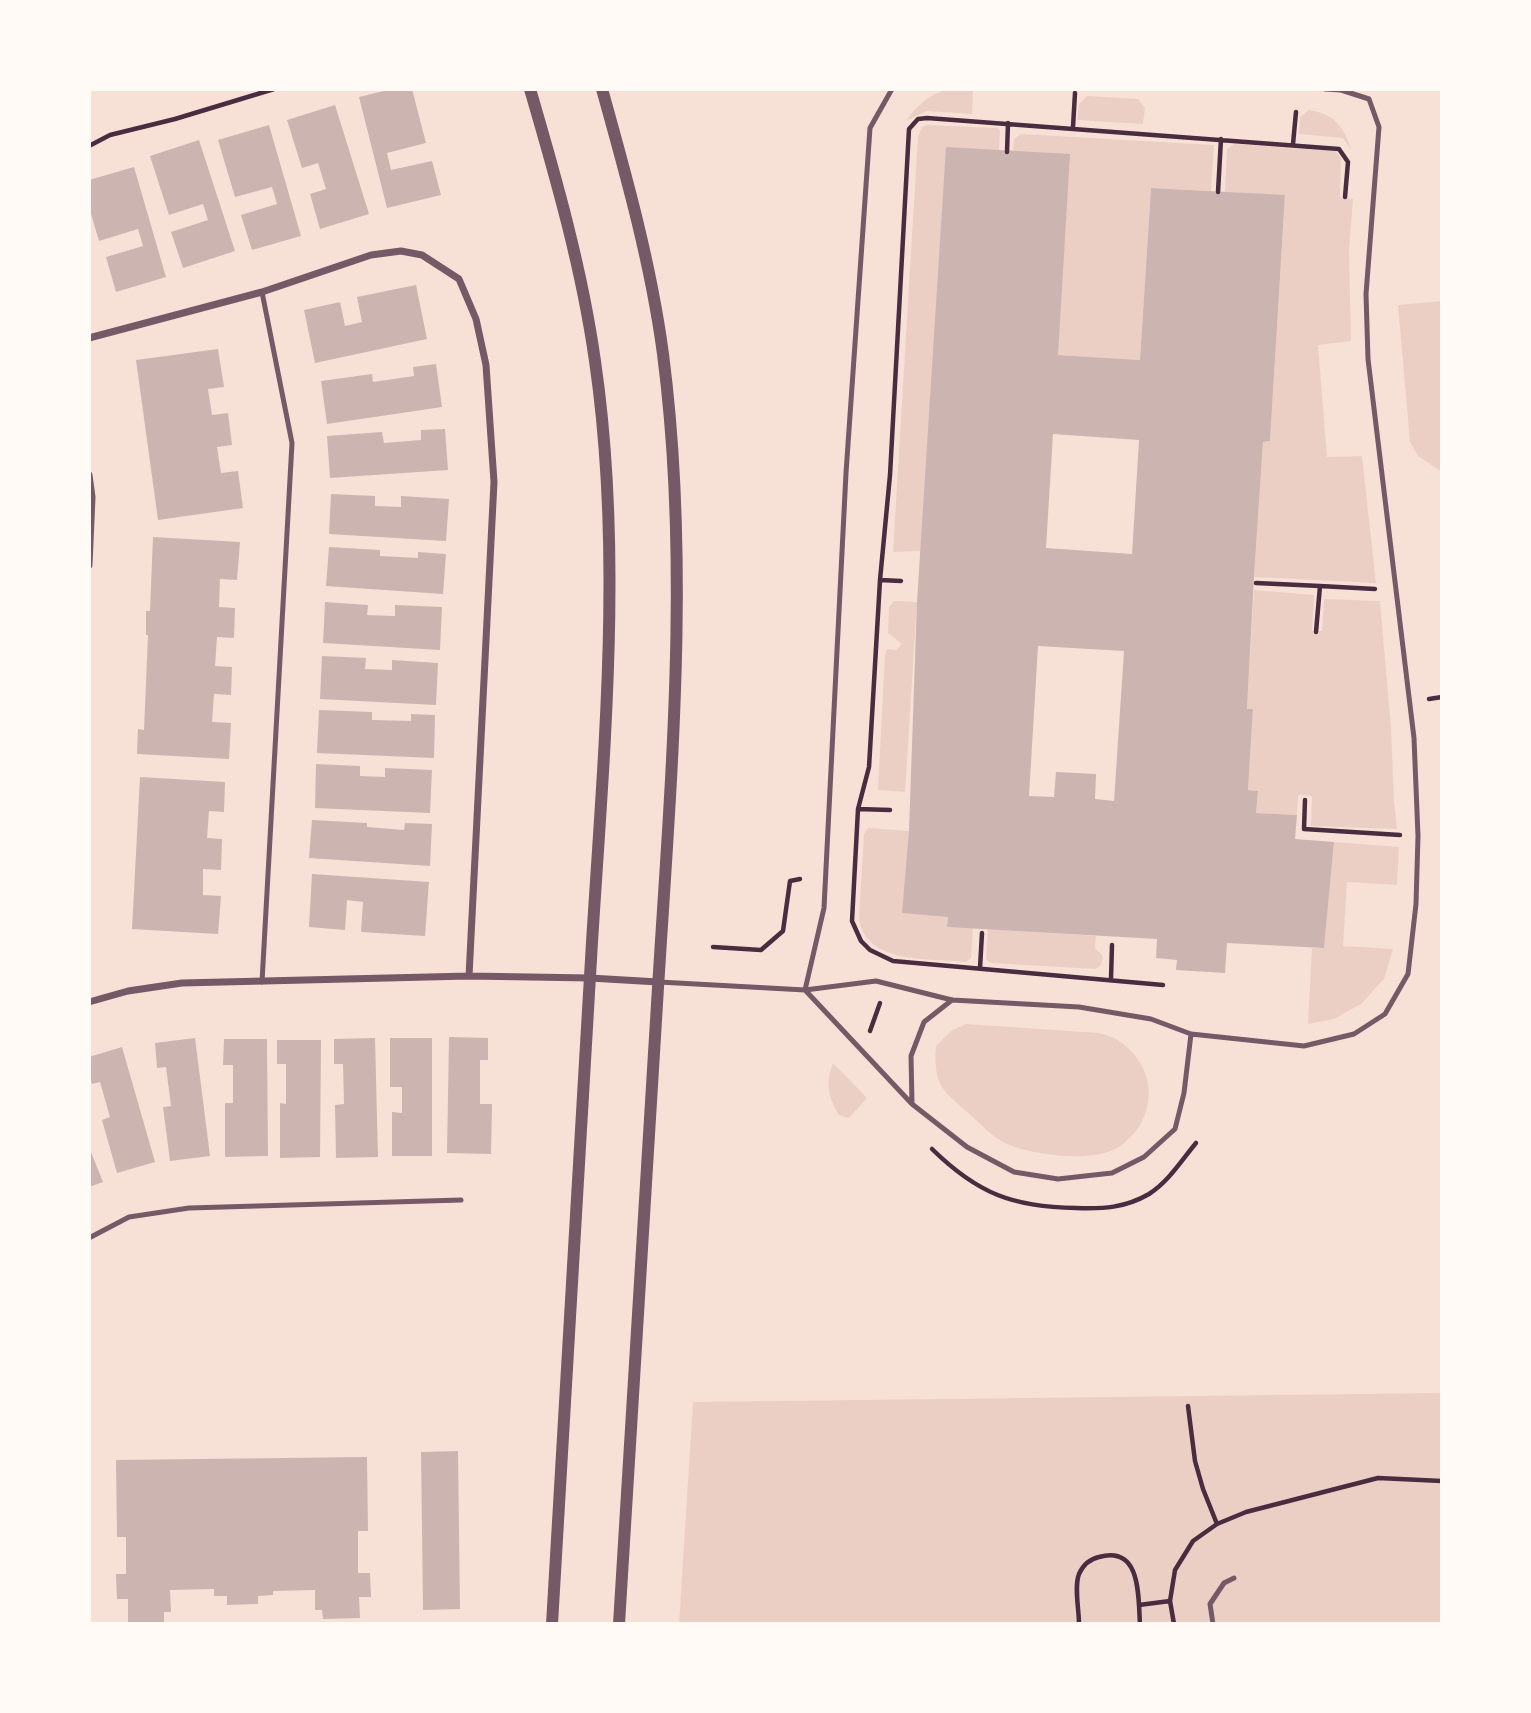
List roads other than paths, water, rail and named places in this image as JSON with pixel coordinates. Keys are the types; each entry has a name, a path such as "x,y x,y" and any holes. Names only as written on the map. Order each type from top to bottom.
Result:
{"street":[{"path":"530,89 556,179 595,360 603,437 608,531 607,689 552,1624"},
{"path":"602,89 622,161 663,350 677,529 674,719 618,1624"},
{"path":"89,338 262,292 371,255 401,251 422,256 459,279 476,319 486,365 494,482 469,976"},
{"path":"89,475 92,497 89,565"},
{"path":"89,1002 128,990 182,984 469,976 658,982"}],"lane":[{"path":"805,990 824,908 846,473 870,128 892,89"},
{"path":"658,982 805,990 876,981 952,1000 1079,1007 1151,1018 1191,1034 1304,1046 1354,1034 1385,1014 1408,974 1416,904 1418,836 1415,738 1368,359 1366,293 1379,127 1368,99 1341,90 1325,89"},
{"path":"262,292 292,443 262,982"},
{"path":"805,990 912,1104 967,1147 1014,1172 1058,1179 1112,1172 1144,1157 1175,1129 1184,1093 1191,1034"},
{"path":"912,1104 911,1056 924,1022 952,1000"},
{"path":"89,1238 129,1217 189,1208 461,1200"},
{"path":"1213,1624 1210,1604 1224,1583 1234,1578"}]}
